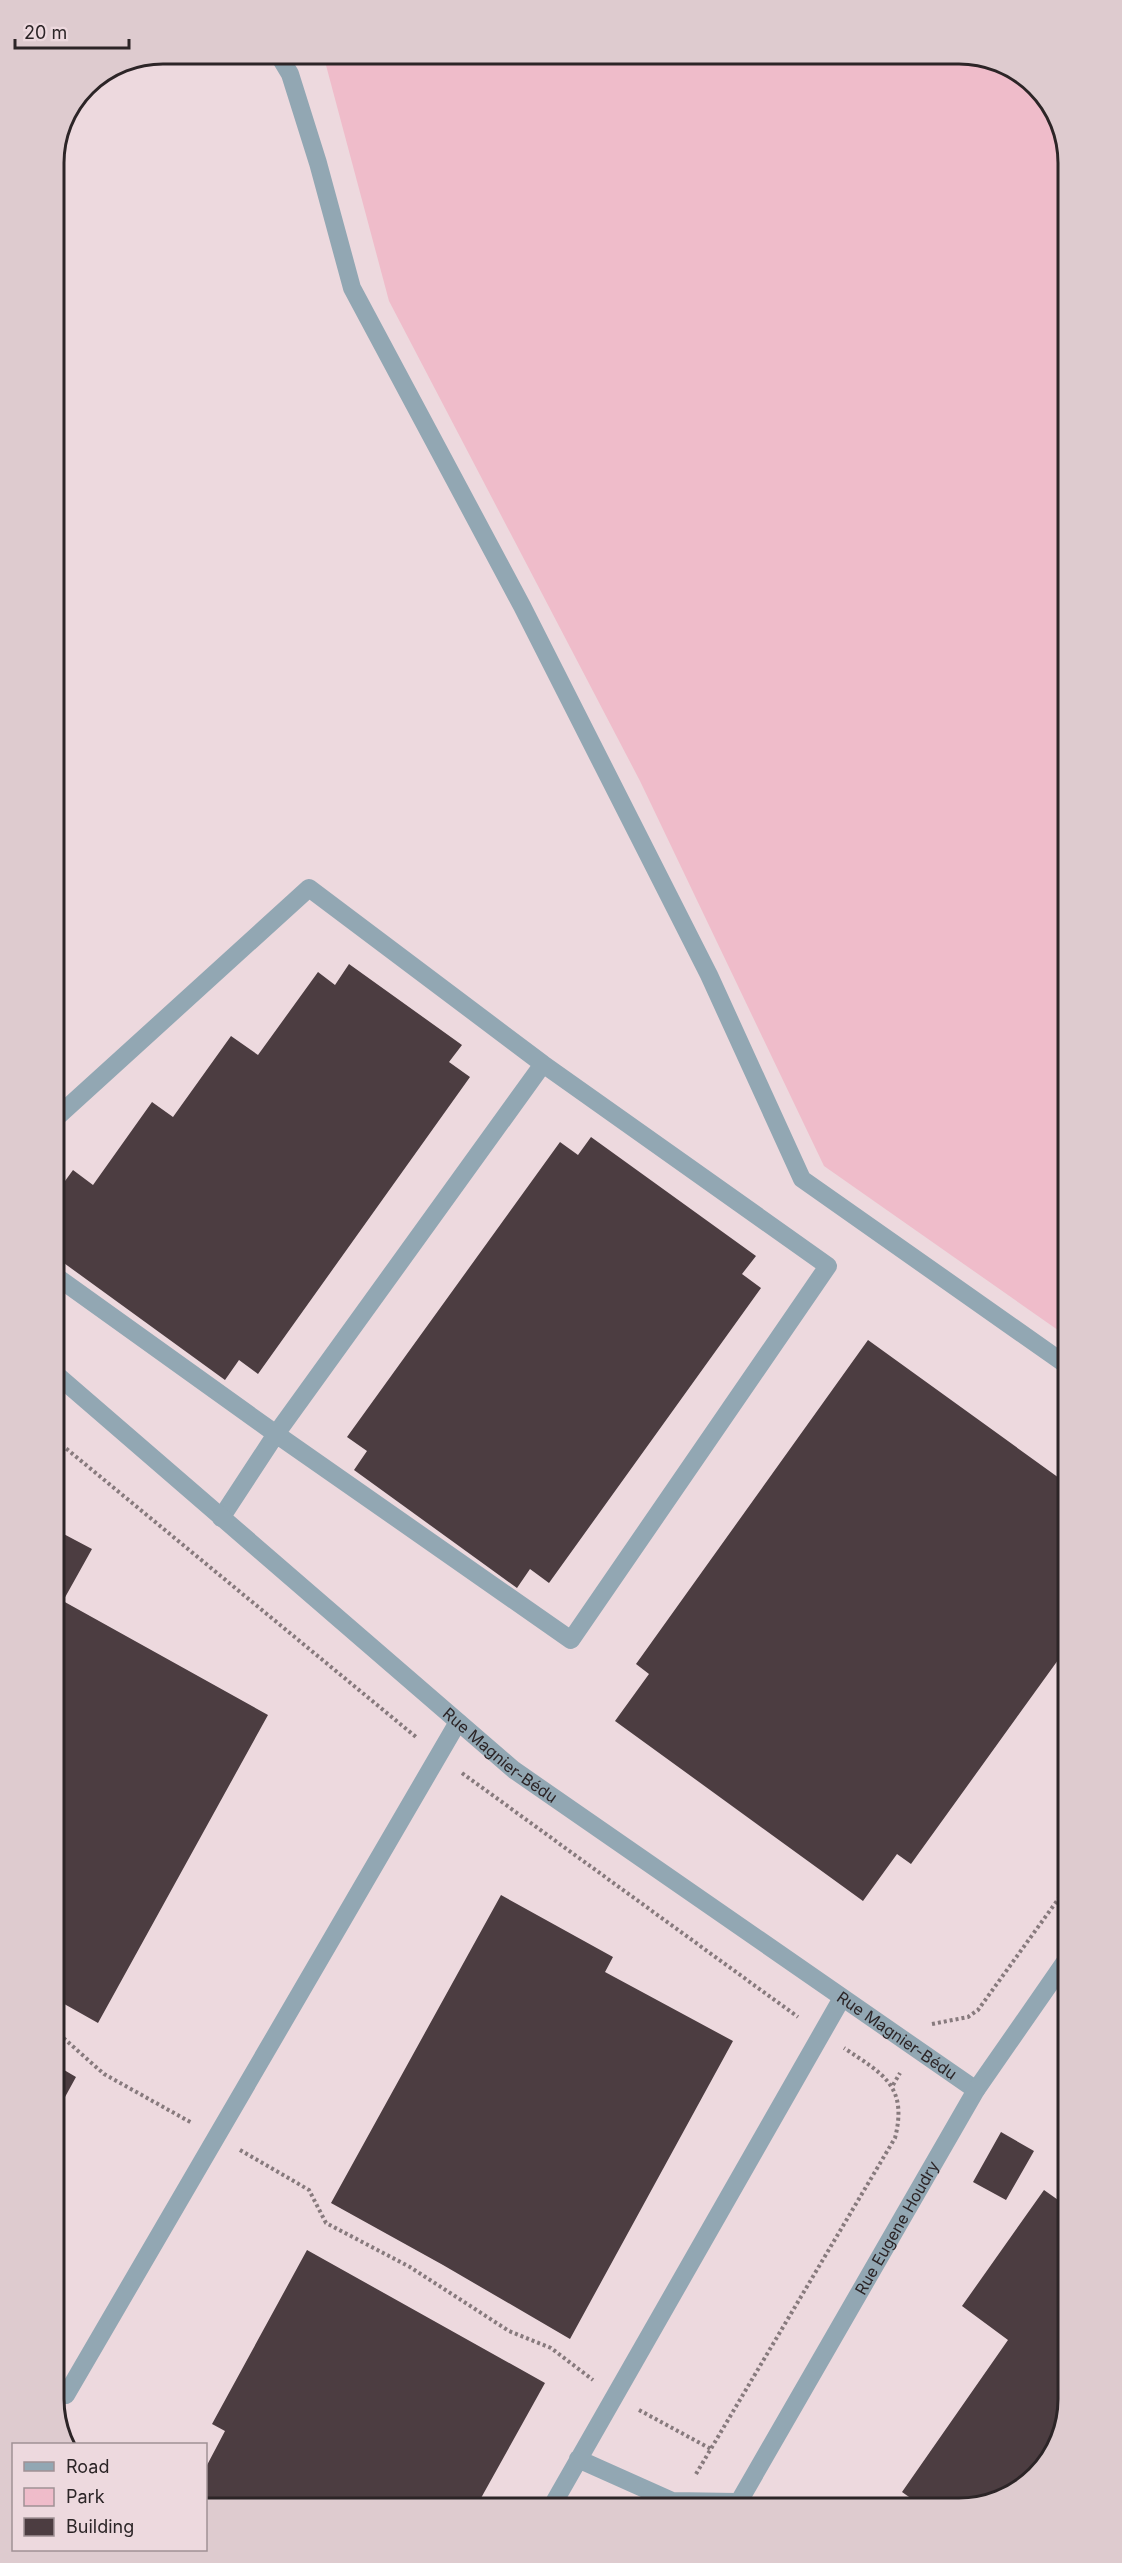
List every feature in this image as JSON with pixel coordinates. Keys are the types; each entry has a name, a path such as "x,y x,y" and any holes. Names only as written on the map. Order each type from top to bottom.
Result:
{"street":[{"path":"284,64 290,74 318,163 352,288 517,596 709,975 802,1179 1058,1359"},
{"path":"64,1282 570,1640 828,1266 543,1064 309,888 65,1110"},
{"path":"221,1518 276,1434 543,1064"},
{"name":"Rue Magnier-Bédu","path":"64,1382 514,1770 976,2090"},
{"path":"66,2395 458,1722"},
{"name":"Rue Eugene Houdry","path":"741,2498 976,2090 1058,1972"},
{"path":"556,2498 842,1998"},
{"path":"578,2459 665,2498"}],"path":[{"path":"64,1447 438,1756 821,2033 871,2066 893,2085 898,2102 899,2123 895,2138 694,2477 675,2498"},
{"path":"893,2085 930,2024 968,2017 978,2010 1058,1899"},
{"path":"64,2039 104,2074 309,2190 326,2223 410,2267 509,2331 550,2348 615,2396 711,2449"}],"green space":[{"path":"326,64 965,65 978,66 1008,78 1019,85 1041,109 1052,132 1058,164 1058,1330 824,1166 640,781 389,301"}],"building":[{"path":"349,964 462,1045 449,1062 470,1077 258,1374 239,1360 225,1380 65,1263 65,1182 73,1170 93,1185 152,1102 173,1117 231,1036 258,1055 318,972 335,985"},
{"path":"591,1137 756,1256 742,1274 761,1288 549,1583 530,1569 517,1588 354,1470 367,1451 347,1437 560,1142 578,1155"},
{"path":"868,1340 1058,1477 1058,1660 911,1864 897,1854 863,1901 615,1721 649,1674 636,1664"},
{"path":"64,1534 92,1549 64,1599"},
{"path":"64,1602 268,1715 98,2023 64,2004"},
{"path":"501,1895 613,1957 605,1972 733,2041 570,2339 331,2203"},
{"path":"64,2070 76,2077 64,2099"},
{"path":"1001,2132 1034,2151 1006,2200 973,2182"},
{"path":"1044,2190 1058,2200 1058,2399 1057,2412 1047,2443 1033,2465 1019,2478 990,2493 978,2497 910,2498 902,2492 1008,2340 962,2306"},
{"path":"307,2250 545,2383 481,2498 207,2498 207,2465 225,2431 212,2424"}]}
